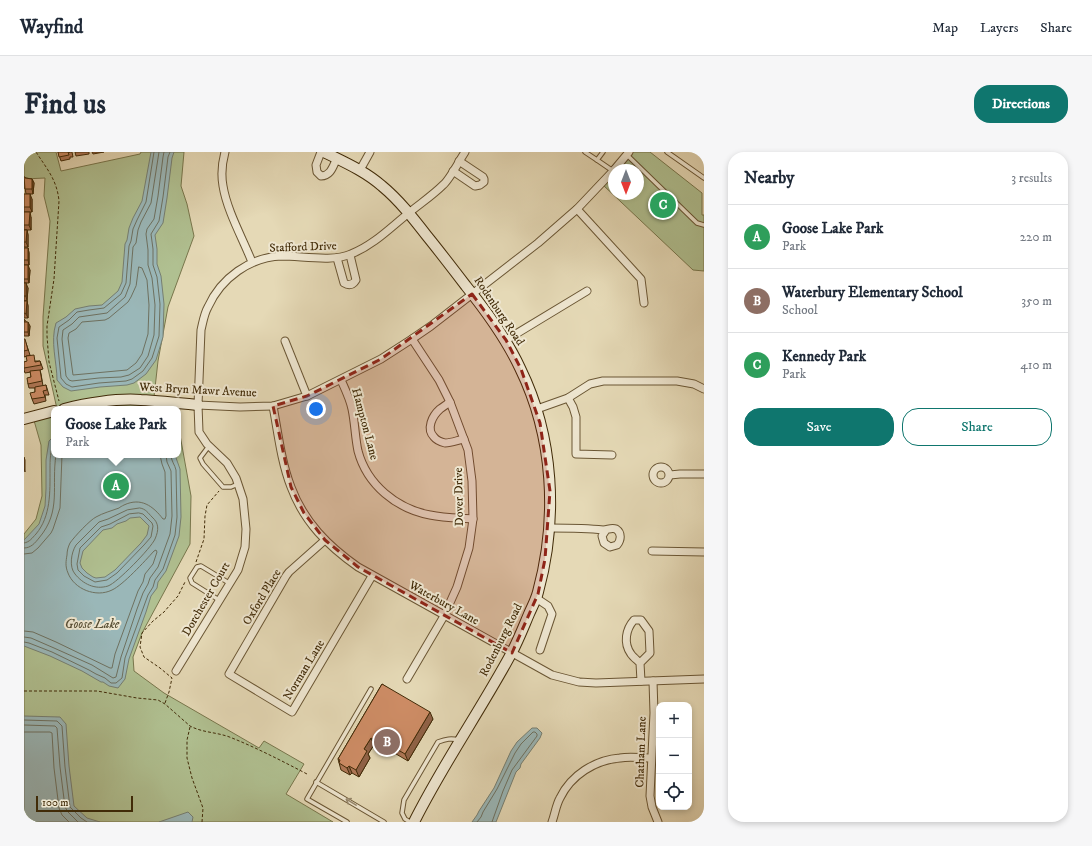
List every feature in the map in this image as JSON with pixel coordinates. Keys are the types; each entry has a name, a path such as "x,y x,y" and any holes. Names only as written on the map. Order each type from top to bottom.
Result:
{"street":[{"path":"225,152 222,176 223,186 228,205 252,262"},
{"path":"323,152 316,165 316,172 321,176 327,175 330,172 337,158"},
{"name":"Rodenburg Road","path":"323,152 360,170 382,186 409,213 506,340 521,369 536,410 544,439 548,463 550,528 538,594 512,653 431,789 414,822"},
{"path":"360,170 370,152"},
{"name":"Stafford Drive","path":"198,405 201,330 207,308 215,294 228,278 252,262 271,258 282,256 337,258 350,255 380,237 444,184 465,152"},
{"name":"West Bryn Mawr Avenue","path":"619,164 628,154"},
{"path":"453,171 475,186 484,182 483,176 459,161"},
{"name":"West Bryn Mawr Avenue","path":"62,405 140,400 240,407 273,406 307,396 381,359 412,339 538,242 577,209 608,176"},
{"path":"577,209 641,279 644,303"},
{"path":"337,258 344,283 351,284 356,280 350,255"},
{"path":"506,340 588,291"},
{"name":"Dover Drive","path":"407,679 444,616 457,587 469,548 473,519 472,481 468,450 450,402 439,380 412,339"},
{"path":"285,341 307,396"},
{"name":"Hampton Lane","path":"341,380 352,409 359,453 366,470 379,489 400,504 417,512 434,516 473,519"},
{"path":"536,410 568,398 590,384 603,381 677,381 694,384 704,389"},
{"path":"568,398 576,417 576,454 612,455"},
{"path":"450,402 439,410 433,418 430,426 432,435 437,440 444,443 464,439"},
{"name":"Dorchester Court","path":"176,671 238,570 245,547 246,529 243,499 236,478 227,464 209,446 199,432 198,405"},
{"name":"Waterbury Lane","path":"273,406 284,463 291,487 304,513 314,528 341,556 372,576 552,675 567,680 596,683 704,679"},
{"path":"24,420 51,412"},
{"path":"670,475 704,474"},
{"path":"550,528 606,530"},
{"name":"Oxford Place","path":"229,674 286,576 325,540"},
{"path":"652,551 704,552"},
{"name":"Norman Lane","path":"229,674 292,712 372,576"},
{"path":"536,598 548,606 552,614 540,650"},
{"path":"640,663 650,653 649,631 641,620 634,620 630,625 626,636 628,650 640,663 641,681"},
{"name":"Chatham Lane","path":"653,681 654,713 650,796 658,822"},
{"path":"552,822 560,798 569,785 580,774 593,765 620,757 651,758"}],"lane":[{"path":"585,152 608,166"},
{"path":"597,160 603,152"},
{"path":"667,152 704,178"},
{"path":"699,152 704,155"},
{"path":"628,154 697,223 704,226"},
{"path":"209,446 200,458 203,464 223,487 231,487 238,484"},
{"path":"219,600 192,583 190,578 197,567 201,566 229,583"},
{"path":"347,822 307,799 371,689"},
{"path":"410,822 405,819 402,813 404,800 438,742 451,738 460,740"},
{"path":"316,782 384,822"}],"path":[{"path":"36,152 55,183 59,200 54,279 46,326 46,336 49,362 62,405"},
{"path":"195,564 204,539 207,505 219,490"},
{"path":"165,704 172,678 144,657 140,647 142,633 178,596 188,578"},
{"path":"24,690 97,691 158,700 165,704 190,726 199,730 216,732 231,737 307,774"},
{"path":"190,726 187,740 187,758 192,778 203,808 202,822"}],"highlighted area":[{"path":"472,294 506,340 521,369 540,423 550,491 545,559 538,594 512,653 358,567 325,540 304,513 291,487 273,406 307,396 381,359"}],"green space":[{"path":"24,152 56,152 61,171 140,154 141,152 184,152 181,186 187,204 194,236 168,307 158,361 154,397 158,406 56,406 43,346 43,317 50,221 44,196 45,178 24,179"},
{"path":"631,152 650,152 702,193 702,215 704,215 704,271 693,270 619,200 644,200 644,164 621,164"},
{"path":"608,179 608,190 603,185"},
{"path":"51,412 51,458 181,458 181,441 191,496 190,544 142,633 133,657 134,671 164,693 259,748 264,741 304,764 286,794 333,822 24,822 24,534 36,519 42,496 41,445 33,417"}],"water":[{"path":"151,152 174,152 163,223 155,235 157,264 161,276 164,304 163,337 156,360 146,374 134,383 71,391 63,387 57,380 54,345 54,330 56,323 75,309 102,305 118,291 122,282 125,244 129,228 142,201"},
{"name":"Goose Lake","path":"51,439 51,458 176,458 180,469 181,517 179,536 166,571 158,582 157,588 151,596 129,659 125,679 118,688 109,686 82,671 24,646 24,540 39,524 45,506 46,460 49,441","holes":["140,517 149,526 147,535 115,570 105,577 93,577 82,568 80,563 83,551 103,530 112,528 130,518"]},
{"path":"24,716 60,717 66,724 74,806 87,818 100,822 24,822"},
{"path":"532,728 537,728 542,733 516,772 496,822 472,822 494,788 511,751 517,742"},
{"path":"188,812 193,817 192,822 159,822"}],"building":[{"path":"58,152 68,152 69,155 59,157"},
{"path":"24,177 32,179 32,189 25,189"},
{"path":"24,194 30,194 30,207 24,207"},
{"path":"24,212 30,212 29,225 24,225"},
{"path":"24,230 27,230 26,242 24,242"},
{"path":"24,248 28,248 28,260 24,260"},
{"path":"24,265 28,265 28,279 24,279"},
{"path":"24,283 26,283 26,296 24,296"},
{"path":"24,301 27,301 26,314 24,313"},
{"path":"24,322 28,322 28,332 24,332"},
{"path":"24,339 28,350 24,351"},
{"path":"34,355 35,362 40,361 41,365 24,368 24,362 27,361 26,356"},
{"path":"40,370 42,381 28,384 27,378 31,377 30,371"},
{"path":"46,385 47,390 43,391 45,397 32,399 30,393 35,392 35,387"},
{"path":"382,684 430,712 405,754 388,744 386,747 371,738 364,749 367,751 356,770 349,766 347,768 339,763 340,760 338,759"}],"place":[{"name":"Kennedy Park","path":"663,205"},
{"name":"Goose Lake Park","path":"116,486"},
{"name":"Waterbury Elementary School","path":"387,742"}]}
